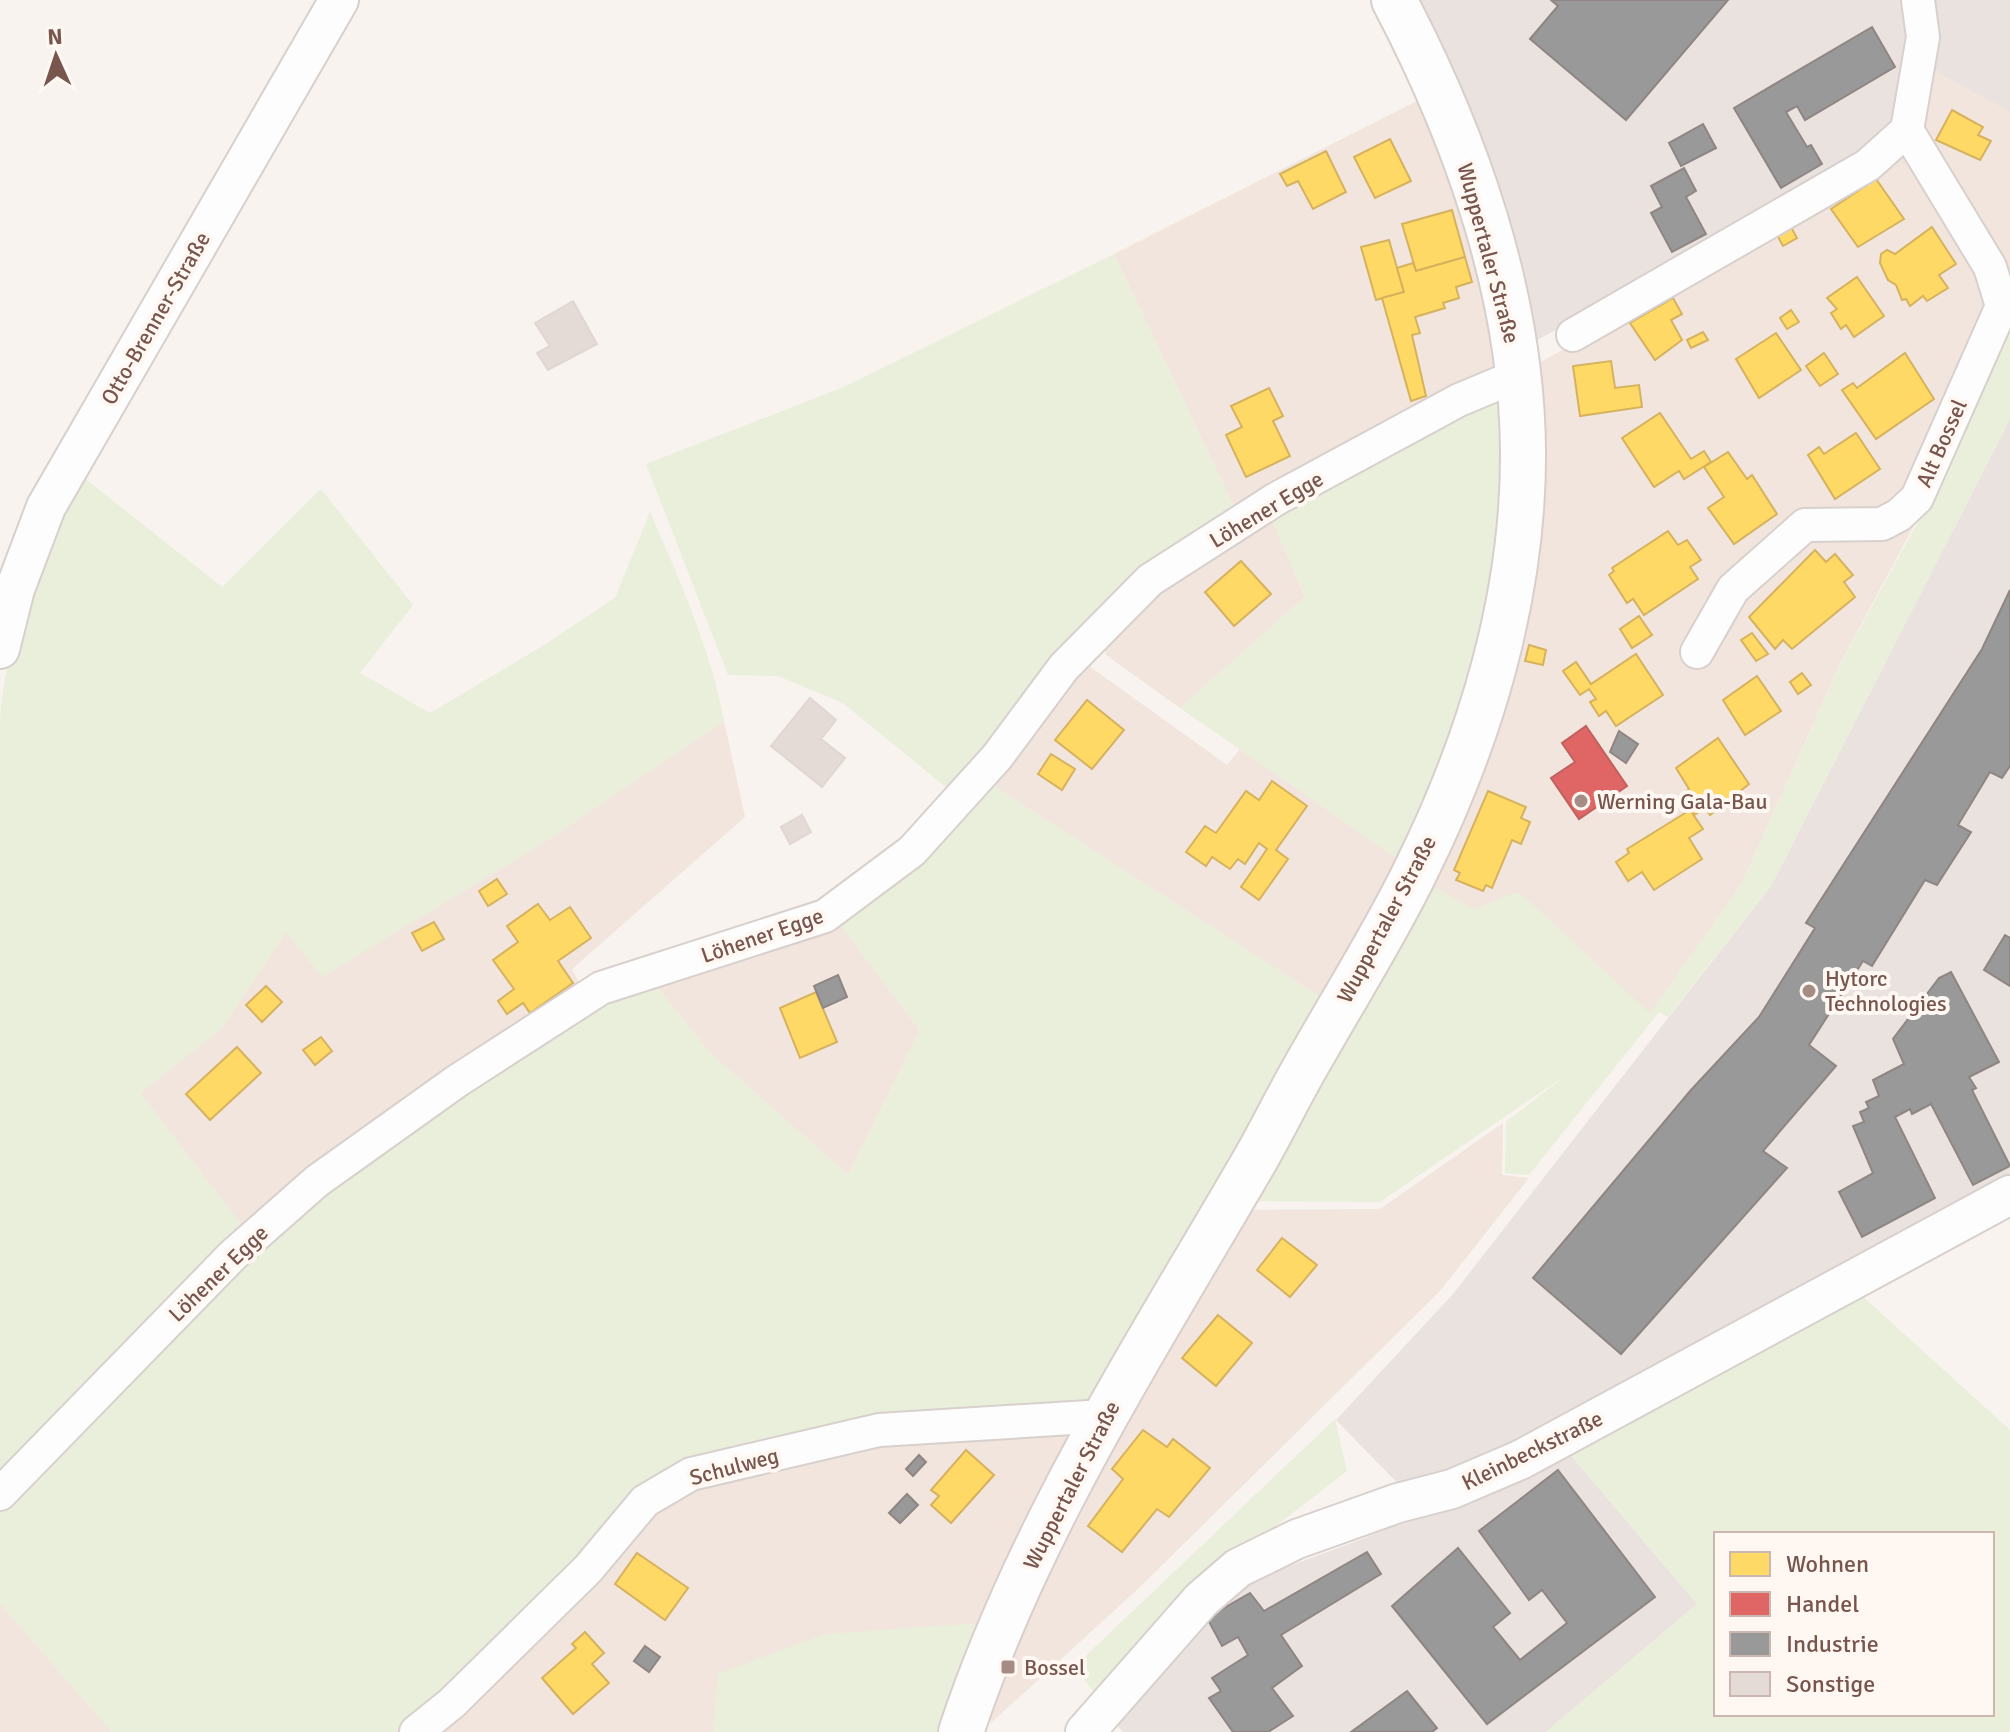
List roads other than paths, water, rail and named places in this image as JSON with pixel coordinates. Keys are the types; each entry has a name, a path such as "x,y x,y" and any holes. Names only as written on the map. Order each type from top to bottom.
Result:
{"main road":[{"name":"Wuppertaler Straße","path":"961,1732 1009,1609 1104,1416 1254,1161 1416,871 1465,759 1505,623 1519,529 1523,452 1519,375 1511,323 1472,183 1420,49 1394,0"}],"street":[{"name":"Otto-Brenner-Straße","path":"0,649 15,589 46,507 339,0"},
{"path":"1573,335 1868,165 1907,130 1923,37 1918,0"},
{"name":"Alt Bossel","path":"1697,652 1733,589 1805,525 1882,524 1899,515 1917,498 2002,306 1990,267 1907,130"},
{"name":"Löhener Egge","path":"0,1494 233,1255 317,1181 457,1081 601,988 825,916 912,851 997,757 1064,667 1150,580 1276,499 1459,400 1519,375"},
{"name":"Kleinbeckstraße","path":"1085,1732 1201,1600 1238,1568 1297,1539 1398,1503 1452,1489 1520,1460 2010,1195"},
{"name":"Schulweg","path":"416,1732 452,1703 588,1569 645,1501 691,1474 879,1430 1104,1416"}],"place":[{"name":"Werning Gala-Bau","path":"1581,801"},
{"name":"Hytorc Technologies","path":"1809,991"},
{"name":"Bossel","path":"1008,1667"}]}
